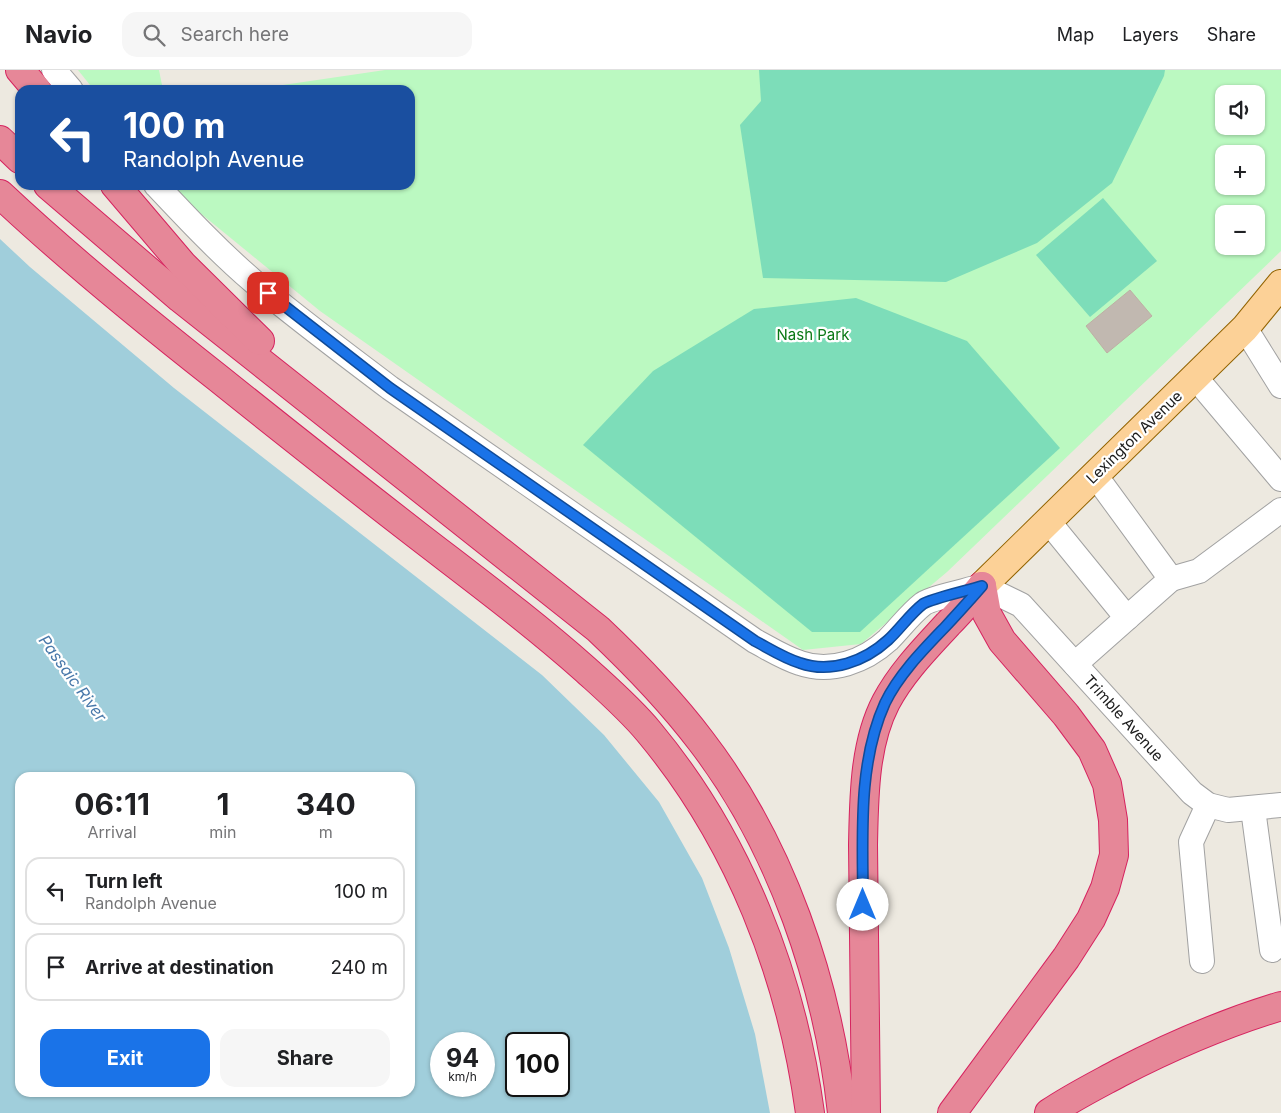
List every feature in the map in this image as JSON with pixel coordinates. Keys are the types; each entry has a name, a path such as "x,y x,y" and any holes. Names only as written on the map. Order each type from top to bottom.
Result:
{"highway":[{"path":"20,70 33,85"},
{"path":"0,140 15,154"},
{"path":"54,190 180,298 547,588"},
{"path":"120,190 183,265 260,342 598,630 643,672 702,741 747,811 768,851 786,892 802,935 826,1020 835,1062 842,1113"},
{"path":"0,194 155,328 527,620 617,698 648,730 675,765 718,830 754,904 780,979 794,1028 810,1113"},
{"path":"955,1110 1066,958 1090,919 1105,888 1114,855 1113,820 1107,784 1092,750 1066,715 1002,641 987,614 982,586"},
{"path":"866,1113 863,845 864,803 868,765 874,735 886,702 903,675 982,586"},
{"path":"1049,1113 1071,1098 1151,1056 1235,1020 1281,1006"}],"main road":[{"name":"Lexington Avenue","path":"982,586 1245,328 1281,284"}],"street":[{"path":"54,70 67,85"},
{"path":"161,190 215,246 253,281 342,352 390,388 780,656 802,664 825,667 848,664 868,656 887,641 924,603 982,586"},
{"path":"1245,328 1281,386"},
{"path":"1195,377 1281,479"},
{"path":"1095,475 1171,579"},
{"path":"1075,664 1171,579 1199,571 1281,510"},
{"path":"1048,521 1127,618"},
{"name":"Trimble Avenue","path":"982,586 1021,605 1192,793 1208,805 1228,810 1281,805"},
{"path":"1202,961 1191,842 1208,805"},
{"path":"1253,808 1272,950"}],"green space":[{"path":"78,70 159,70 162,85 90,85"},
{"name":"Nash Park","path":"385,70 1281,70 1281,251 947,572 861,644 803,650 320,311 183,199 175,190 415,190 415,85 283,85"},
{"path":"759,70 1165,70 1164,76 1112,183 1037,243 946,282 763,278 740,125 761,101"},
{"path":"1103,198 1157,261 1090,317 1036,255"},
{"path":"856,298 967,341 1060,448 860,632 812,632 583,445 653,371 754,309"}],"water":[{"name":"Passaic River","path":"0,239 30,267 174,388 542,675 604,735 659,802 702,878 729,948 755,1034 770,1113 0,1113"}],"building":[{"path":"1130,290 1152,316 1107,353 1086,326"}],"route":[{"path":"268,293 390,388 755,641 780,656 802,664 825,667 848,664 868,656 887,641 924,603 982,586 903,675 886,702 874,735 868,765 864,803 863,905"}]}
